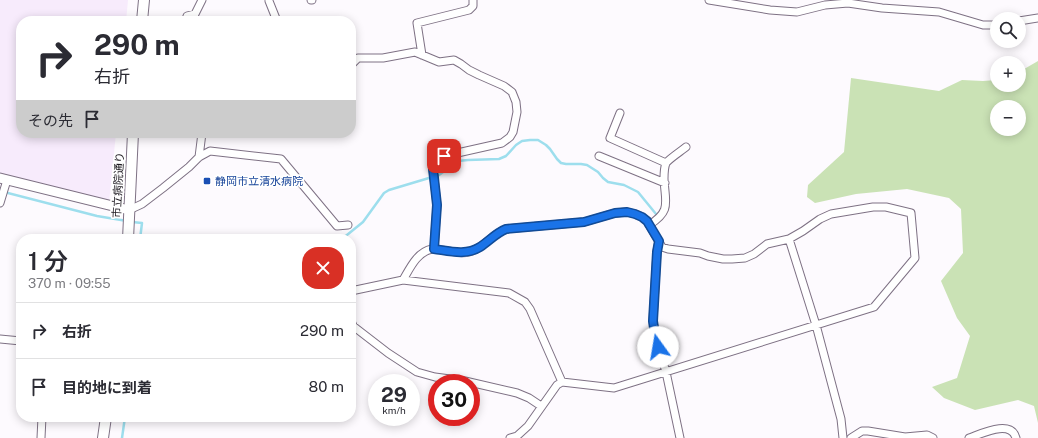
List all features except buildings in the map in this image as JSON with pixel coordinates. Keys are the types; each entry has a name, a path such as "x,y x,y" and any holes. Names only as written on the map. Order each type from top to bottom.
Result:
{"main road":[{"path":"142,16 144,0"},
{"name":"市立病院通り","path":"128,234 133,138"},
{"path":"103,438 105,422"}],"street":[{"path":"187,16 195,14 202,0"},
{"path":"261,0 271,0 276,16"},
{"path":"422,55 417,23 469,10 473,6 473,0"},
{"path":"709,0 770,10 797,12 825,5 848,4 939,12 990,24"},
{"path":"1026,20 1038,18"},
{"path":"356,60 358,58 383,58 415,52 439,62 454,60 469,70 504,86 512,92 516,102 516,122 513,132 506,141 444,156 435,162 433,169 437,205 434,249"},
{"path":"620,113 610,138 666,162"},
{"path":"200,157 202,138"},
{"path":"649,225 659,219 666,208 664,183 666,162 686,148"},
{"path":"0,204 4,179 129,210 142,204 164,188 200,157 210,152 281,159 337,226 348,225"},
{"path":"599,156 664,183"},
{"path":"402,280 414,262 423,253 434,249 462,253 469,252 479,248 500,231 506,229 584,222 615,213 627,212 642,217 647,221 662,247 668,250 700,253 723,259 745,258 754,254 767,244 789,239 820,219 841,211 886,207 910,213 915,258 874,307 614,388 562,382 557,385 528,426 517,436 510,438"},
{"path":"789,239 816,325 841,419 843,438"},
{"path":"659,241 653,321 680,438"},
{"path":"356,290 402,280 509,293 525,302 530,308 562,382"},
{"path":"356,328 417,372 517,393 529,398 541,406"},
{"path":"0,339 16,341"},
{"path":"41,438 42,422"},
{"path":"969,438 999,428 1010,430 1015,434 1016,438"},
{"path":"851,438 862,431 905,437 927,435 933,438"}],"shaded area":[{"path":"0,0 128,0 126,16 16,16 16,138 116,138 109,203 0,173"}],"green space":[{"path":"1038,61 1038,423 1034,406 1018,400 975,410 944,398 932,387 957,378 970,336 957,318 941,281 963,253 961,209 949,198 907,189 856,194 815,203 807,197 808,185 844,152 851,78 939,91 962,80 990,80 990,92 1026,92 1026,68"}],"waterway":[{"path":"348,234 363,222 384,193 389,190 439,175 458,161 499,159 506,156 522,141 530,140 538,140 546,145 561,163 587,165 598,172 608,182 624,185 638,192 656,214"},
{"path":"0,191 97,216 127,221"},
{"path":"132,222 142,223 141,234"},
{"path":"122,438 124,422"}],"place":[{"name":"静岡市立清水病院","path":"207,181"}],"route":[{"path":"444,156 435,162 433,169 437,205 434,249 462,253 469,252 479,248 500,231 506,229 584,222 615,213 627,212 635,214 647,221 659,241 653,321 658,347"}]}
